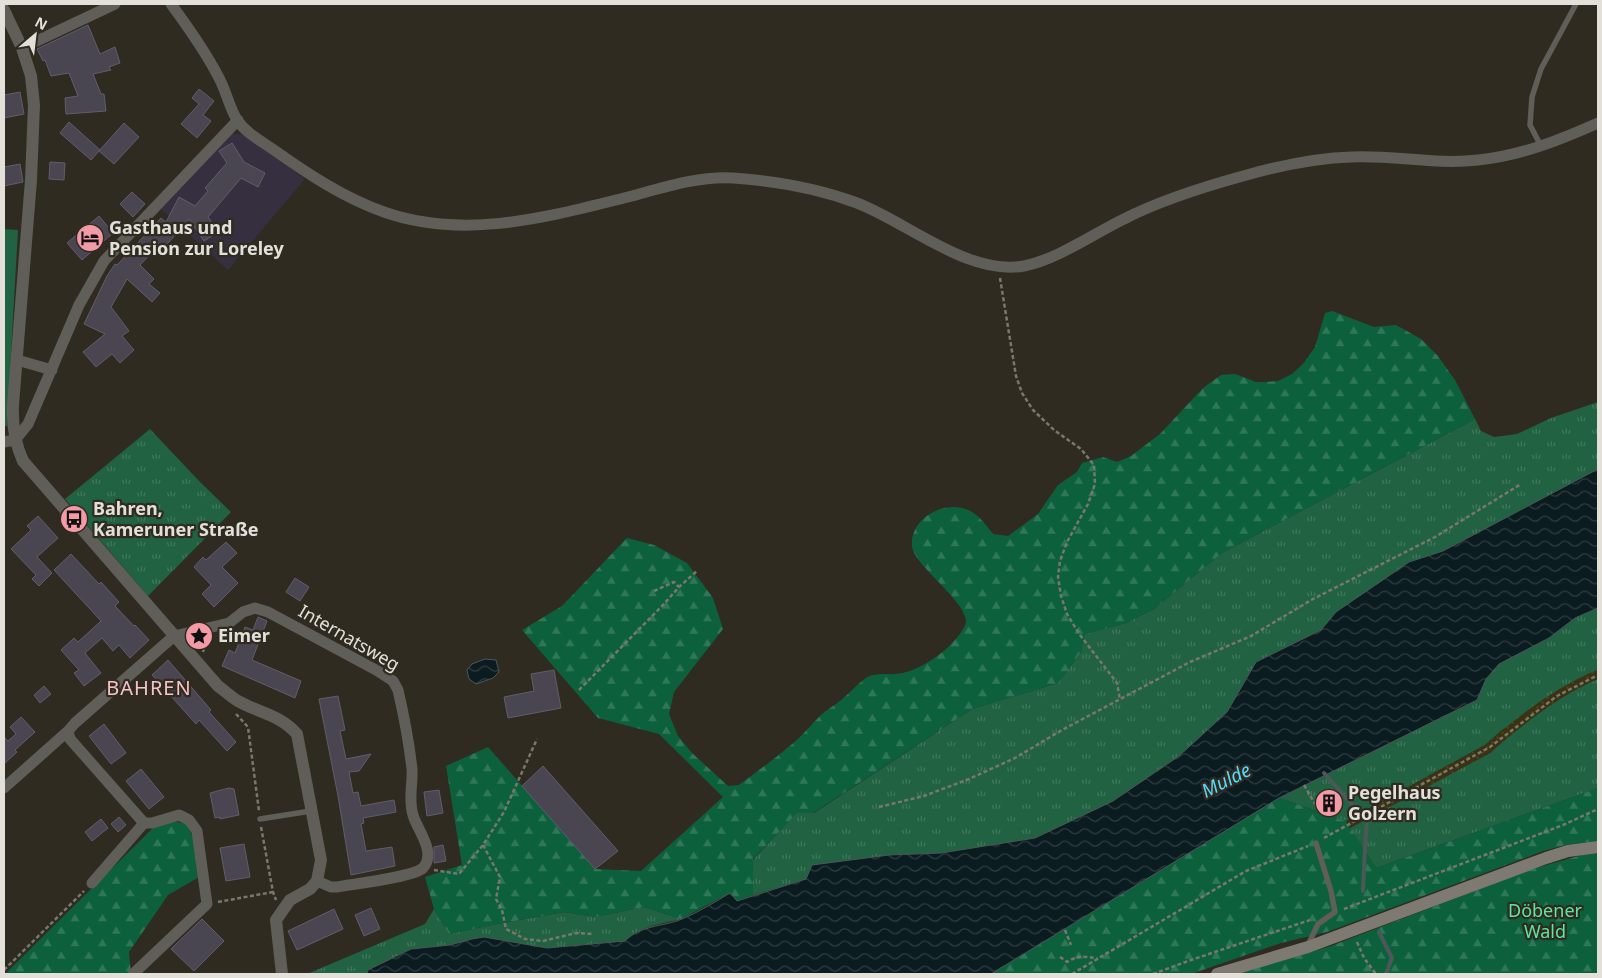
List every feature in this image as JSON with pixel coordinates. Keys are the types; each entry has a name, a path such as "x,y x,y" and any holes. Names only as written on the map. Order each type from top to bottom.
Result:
{"main road":[{"path":"1216,974 1308,947 1546,858 1568,851 1598,847"}],"street":[{"path":"22,48 115,4"},
{"path":"171,4 190,29 218,76 238,120 254,136 300,169 343,193 382,211 413,220 445,225 499,224 548,217 687,182 729,178 809,188 858,204 971,261 998,266 1022,266 1047,259 1127,217 1163,202 1244,175 1290,164 1353,157 1474,161 1507,156 1541,146 1598,123"},
{"path":"4,10 22,48 31,76 34,105 31,180 10,441 24,462 218,686 238,701 270,714 288,724 297,734 321,860 317,881 310,889 290,900 276,920 282,974"},
{"path":"10,441 28,424 79,306 104,261 238,120"},
{"path":"17,360 52,370"},
{"name":"Internatsweg","path":"174,636 229,623 243,612 255,608 277,617 393,681 398,690 409,747 412,772 410,793 412,813 426,844 428,855 423,868"},
{"path":"4,788 174,636"},
{"path":"68,731 70,739 144,823"},
{"path":"92,882 144,823 152,823 179,815 189,820 196,831 207,904 133,974"},
{"path":"317,881 337,887 412,874 423,868"}],"lane":[{"path":"1541,146 1530,125 1532,97 1541,69 1576,4"},
{"path":"260,819 311,811"},
{"path":"1308,947 1318,924 1335,912 1331,891 1316,843"}],"path":[{"path":"998,266 1016,376 1022,393 1033,410 1054,430 1081,449 1094,465 1095,484 1088,504 1067,542 1060,561 1058,577 1060,596 1067,614 1080,635 1117,683 1120,700"},
{"path":"879,807 924,796 969,779 1015,758 1062,730 1190,662 1251,636 1313,599 1435,537 1521,484"},
{"path":"579,690 664,604 679,586 698,570"},
{"path":"654,591 674,582 679,586"},
{"path":"195,660 205,650 206,638 203,630"},
{"path":"1072,974 1246,871 1316,843 1490,747 1557,696 1598,675"},
{"path":"207,904 273,892 260,819 248,727 231,708"},
{"path":"423,868 459,874 483,845 504,812 538,739"},
{"path":"1304,785 1315,804"},
{"path":"1152,974 1335,912 1563,825 1598,809"},
{"path":"483,845 500,877 496,899 502,910 506,929 524,939 543,940 576,933 594,934"},
{"path":"4,970 92,882"},
{"path":"1065,930 1070,945"},
{"path":"1353,931 1364,958 1376,974"},
{"path":"1060,957 1067,962 1075,957 1085,956 1098,959"}],"shaded area":[{"path":"232,134 242,134 305,179 228,270 161,209"}],"green space":[{"path":"4,229 18,230 7,426 4,426"},
{"path":"1332,311 1374,327 1396,325 1421,339 1437,355 1455,380 1475,419 1222,553 1154,609 1126,623 1085,634 1081,652 1058,683 972,709 813,813 797,813 753,859 753,895 737,901 730,893 681,919 644,907 595,917 564,912 449,934 434,909 425,877 462,865 446,766 488,747 595,869 641,871 723,797 659,734 598,718 522,630 562,606 627,538 654,545 687,563 713,598 723,629 674,692 669,714 678,736 692,753 728,786 739,785 792,744 822,714 866,678 877,674 903,673 920,667 943,652 961,632 966,622 964,613 950,594 921,563 912,546 916,528 929,514 947,508 965,509 977,516 993,534 1008,536 1038,514 1058,485 1077,472 1082,463 1103,457 1117,462 1131,456 1160,434 1203,388 1221,375 1235,374 1256,382 1263,382 1278,381 1292,374 1303,364 1315,347 1325,313"},
{"path":"1598,402 1598,469 1443,551 1409,562 1337,612 1321,630 1256,662 1227,712 1179,756 1113,801 1035,838 941,853 889,855 753,895 753,860 797,812 814,813 972,709 1058,683 1081,652 1084,634 1126,623 1154,609 1222,553 1475,419 1481,431 1494,437 1517,434 1551,418"},
{"path":"150,429 231,512 148,596 65,499"},
{"path":"1598,608 1598,670 1586,675 1502,730 1485,745 1346,821 1279,798 1477,700 1486,679 1499,664 1549,638 1575,618"},
{"path":"1598,679 1598,788 1376,868 1350,828 1490,753 1514,732 1556,702"},
{"path":"1598,788 1598,841 1565,845 1543,851 1327,932 1281,943 1191,974 991,974 1279,798 1346,821 1376,868"},
{"path":"174,821 186,824 193,837 199,877 168,895 129,952 131,974 5,974 155,826"},
{"name":"Döbener Wald","path":"1598,853 1598,974 1237,974 1331,946 1529,870 1582,855"},
{"path":"644,907 681,919 644,929 625,941 547,948 484,937 450,945 411,949 368,970 367,974 307,974 425,924 434,909 449,934 564,912 595,917"}],"sand":[{"path":"1598,670 1598,679 1556,702 1514,732 1490,753 1350,828 1346,821 1485,745 1553,693"}],"water":[{"name":"Mulde","path":"1598,469 1598,608 1575,618 1549,638 1499,664 1486,679 1477,700 1279,798 991,974 367,974 368,970 411,949 450,945 484,937 547,948 625,941 645,929 674,922 688,916 730,893 737,901 806,879 812,865 889,855 941,853 1035,838 1113,801 1179,756 1227,712 1256,662 1321,630 1336,612 1409,562 1443,551"},
{"path":"485,659 496,660 499,672 493,678 476,684 469,679 467,670 472,664"}],"building":[{"path":"88,25 100,54 115,47 120,63 109,67 111,70 93,74 101,94 104,94 106,111 66,114 65,98 78,96 69,73 51,76 45,60 43,61 37,49"},
{"path":"199,89 214,101 203,115 211,121 197,138 181,124 199,104 192,98"},
{"path":"20,92 24,114 4,118 4,95"},
{"path":"69,122 100,150 91,160 60,133"},
{"path":"124,123 139,137 114,164 99,151"},
{"path":"232,143 244,162 265,173 258,187 241,178 208,217 218,232 204,241 189,219 163,249 159,245 140,265 154,279 149,284 160,293 152,302 127,279 111,307 129,331 122,336 134,350 120,363 112,354 96,367 83,352 105,334 84,324 107,276 115,264 117,265 161,218 166,222 179,197 195,206 208,191 205,188 227,163 219,151"},
{"path":"50,162 65,163 64,180 49,179"},
{"path":"20,164 23,182 4,186 4,167"},
{"path":"132,192 145,204 133,217 120,204"},
{"name":"Gasthaus und Pension zur Loreley","path":"99,216 113,233 82,260 67,243"},
{"path":"38,516 58,538 37,557 52,573 39,586 32,579 36,575 11,549 31,530 27,526"},
{"path":"226,542 237,553 222,567 238,583 214,607 202,594 211,585 194,567 203,557 206,560"},
{"path":"71,554 99,584 101,582 119,602 115,606 149,640 130,658 119,645 113,651 102,638 85,653 101,673 84,686 74,673 79,670 61,650 74,638 78,642 101,621 54,570"},
{"path":"295,578 309,587 300,601 286,592"},
{"path":"258,617 267,621 252,660 301,681 295,698 222,666 229,650 235,653 245,627 253,630"},
{"path":"168,660 211,710 209,712 236,742 227,751 199,720 196,724 152,675"},
{"path":"554,670 561,708 508,718 504,697 534,691 531,674"},
{"path":"44,686 51,694 40,703 34,695"},
{"path":"338,696 345,730 340,731 346,759 371,754 359,771 349,772 353,793 358,792 361,806 394,800 396,812 363,818 364,823 361,824 366,851 392,847 395,866 351,875 319,699"},
{"path":"21,717 35,732 15,750 17,752 4,764 4,737 8,741 16,734 10,727"},
{"path":"104,724 126,753 111,764 89,736"},
{"path":"543,766 618,851 595,869 522,786"},
{"path":"141,769 164,797 149,809 126,781"},
{"path":"229,788 234,789 239,815 220,819 220,817 215,818 210,793"},
{"path":"439,790 443,813 427,816 424,792"},
{"path":"119,817 126,825 118,832 111,824"},
{"path":"101,819 108,828 92,841 85,832"},
{"path":"244,844 250,877 226,881 220,848"},
{"path":"443,845 446,861 434,863 434,847"},
{"path":"371,908 380,929 364,936 355,915"},
{"path":"334,909 343,929 297,950 288,931"},
{"path":"202,919 224,941 194,971 171,949"}],"waterway":[{"path":"1324,773 1367,821 1363,891"},
{"path":"1379,932 1392,958 1386,974"}],"place":[{"name":"Gasthaus und Pension zur Loreley","path":"90,238"},
{"name":"Bahren, Kameruner Straße","path":"74,519"},
{"name":"Eimer","path":"199,636"},
{"name":"Pegelhaus Golzern","path":"1329,803"}],"district":[{"name":"BAHREN","path":"149,688"}]}
